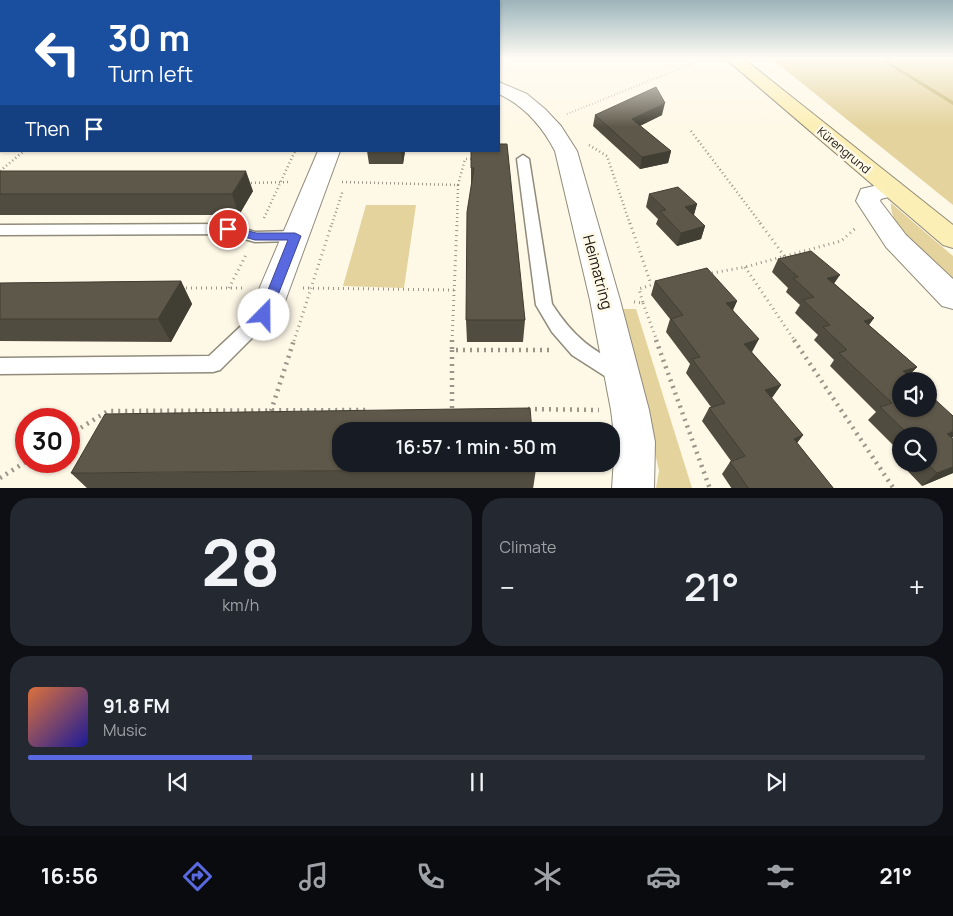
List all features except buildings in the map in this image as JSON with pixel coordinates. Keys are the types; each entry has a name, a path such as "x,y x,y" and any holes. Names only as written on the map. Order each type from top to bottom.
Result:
{"main road":[{"name":"Kürengrund","path":"762,82 953,239"},
{"name":"Kürengrund","path":"769,82 798,111"}],"street":[{"name":"Heimatring","path":"500,87 548,121 558,135 566,152 606,300 624,377 635,442 633,488"},
{"path":"264,315 329,152"},
{"name":"Kürengrund","path":"874,212 868,201 870,194 891,189"},
{"path":"874,212 906,253 953,298"}],"lane":[{"path":"523,159 544,305 558,327 580,350 624,377"},
{"path":"0,230 228,229 255,237 295,236"},
{"path":"0,366 213,364 264,315"}],"path":[{"path":"548,121 646,82"},
{"path":"548,121 607,156 651,284"},
{"path":"691,131 785,257"},
{"path":"0,171 23,152"},
{"path":"452,410 452,350 458,185 464,158 481,158"},
{"path":"271,411 348,174"},
{"path":"246,183 280,182"},
{"path":"317,182 458,185"},
{"path":"698,276 745,267 842,241 874,212"},
{"path":"745,267 894,488"},
{"path":"660,282 639,289 710,488"},
{"path":"172,288 229,288"},
{"path":"275,288 454,290"},
{"path":"606,300 643,303"},
{"path":"452,350 580,350"},
{"path":"518,409 630,410"},
{"path":"80,428 108,411 376,410"},
{"path":"442,410 461,410"},
{"path":"0,478 15,469"}],"shaded area":[{"path":"800,82 953,82 953,205"},
{"path":"891,203 953,256 953,283 914,247 905,236 892,214"},
{"path":"366,205 416,205 404,288 343,286"},
{"path":"623,309 636,309 692,488 656,488 659,471"}],"waterway":[{"path":"918,82 953,103"}],"route":[{"path":"228,229 255,237 295,236 264,315"}]}
